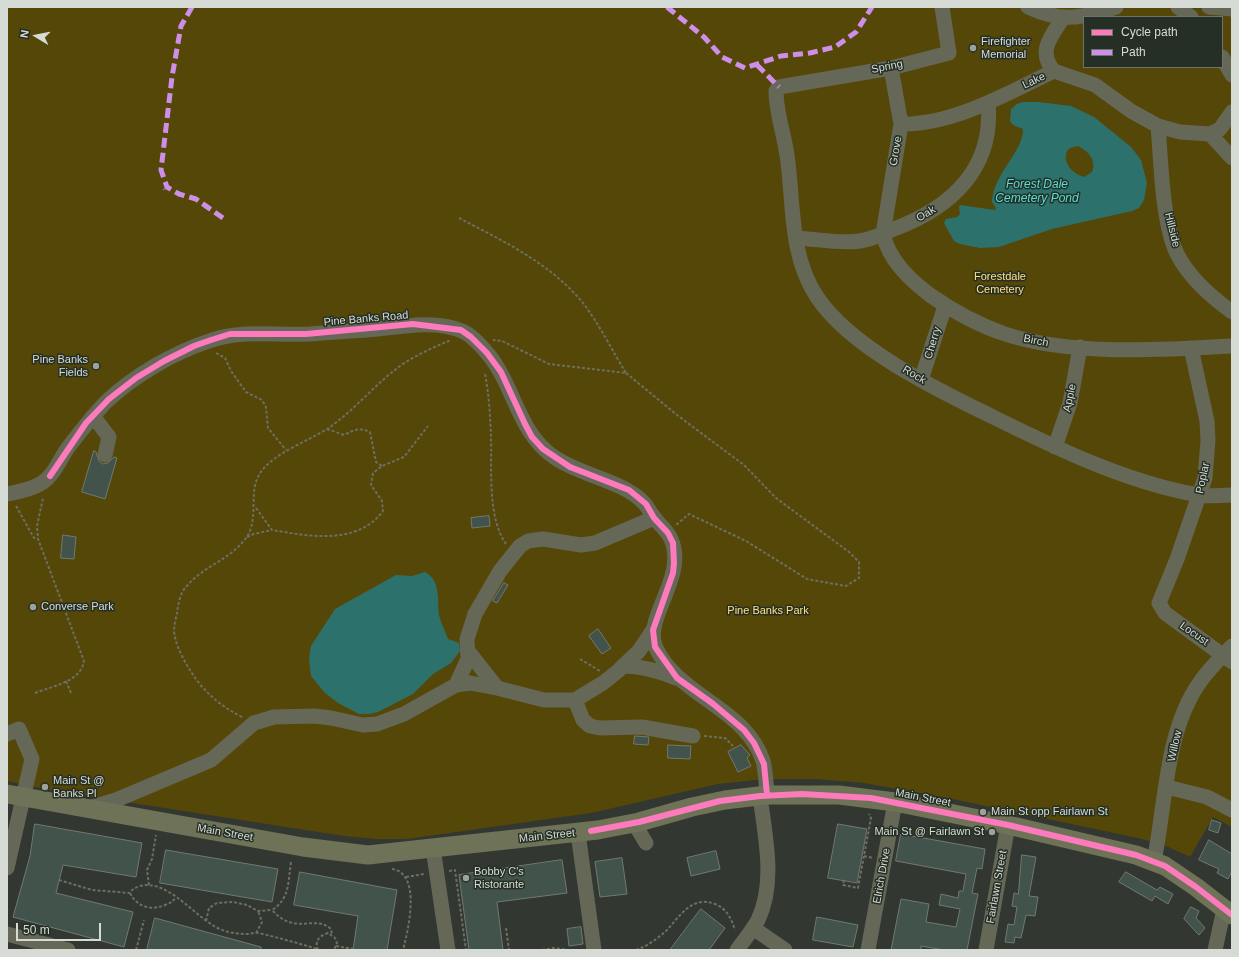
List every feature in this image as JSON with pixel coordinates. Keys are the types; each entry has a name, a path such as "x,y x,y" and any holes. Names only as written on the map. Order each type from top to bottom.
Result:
{"main road":[{"name":"Main Street","path":"16,795 348,854 368,855 578,833 634,823 720,801 763,796 839,795 895,802 1008,825 1099,846 1154,861 1165,866 1196,887 1228,912"}],"street":[{"name":"Spring","path":"779,87 891,68 949,53 942,7"},
{"path":"1028,7 1063,18 1083,16 1116,7"},
{"path":"1178,7 1190,16"},
{"path":"1209,7 1232,9"},
{"path":"1054,71 1048,65 1046,56 1047,47 1050,38 1063,18"},
{"path":"1223,59 1232,75"},
{"name":"Grove","path":"883,234 901,124 891,68"},
{"name":"Lake","path":"901,124 920,124 988,103 1054,71 1095,85 1131,111 1158,126 1194,134 1210,134"},
{"name":"Rock","path":"779,87 776,91 776,98 787,155 791,207 801,262 808,281 817,297 832,315 853,334 878,353 948,395 1055,447 1143,481 1200,495 1232,495"},
{"name":"Oak","path":"796,238 858,241 873,239 909,223 935,209 954,194 969,178 981,159 989,120 988,103"},
{"path":"1232,112 1220,129 1210,134 1232,158"},
{"name":"Hillside","path":"1158,126 1163,190 1174,247 1185,267 1200,284 1232,312"},
{"name":"Birch","path":"883,234 886,246 899,266 911,280 945,306 964,317 1006,334 1032,341 1080,347 1128,350 1232,346"},
{"name":"Cherry","path":"922,380 945,306"},
{"name":"Pine Banks Road","path":"50,476 86,423 109,399 136,378 164,361 194,346 230,334 306,334 413,324 461,330 471,337 487,353 501,372 532,437 543,449 570,467 628,490 646,504 654,518 668,533 673,543 673,573 653,630 639,651 624,666 611,677 575,700"},
{"name":"Apple","path":"1055,447 1070,403 1080,347"},
{"name":"Poplar","path":"1159,603 1177,559 1205,478 1207,459 1207,421 1191,348"},
{"path":"93,416 109,436 105,455"},
{"path":"10,493 39,485 50,476"},
{"path":"456,685 465,668 468,651 467,639 474,614 500,571 520,546 535,539 581,545 595,543 654,518"},
{"name":"Locust","path":"1159,603 1165,613 1229,654"},
{"path":"653,630 655,647 677,678"},
{"path":"468,651 497,688"},
{"name":"Willow","path":"1154,861 1172,753 1180,724 1187,705 1199,683 1229,654"},
{"path":"624,666 638,666 659,671 677,678 712,703 744,730 754,743 764,764 763,796 768,874 762,910 745,939 782,947"},
{"path":"89,808 116,800 211,760 254,723 274,717 314,716 363,725 377,724 404,714 456,685 470,683 544,700 575,700 583,720 590,726 600,728 618,726 642,727 693,736"},
{"path":"7,734 19,729 32,759 16,795 7,868"},
{"path":"1167,786 1207,797 1232,810"},
{"name":"Elrich Drive","path":"868,950 895,802"},
{"path":"634,823 646,844"},
{"name":"Fairlawn Street","path":"986,950 1008,825"},
{"path":"578,833 594,950"},
{"path":"433,848 448,950"},
{"path":"1215,950 1228,912"},
{"path":"7,934 68,950"}],"path":[{"path":"163,190 167,188"},
{"path":"459,218 529,256 551,272 583,304 626,373 677,415 744,465 776,498 849,552 859,562 859,578 846,586 807,579 746,541 688,514 668,533"},
{"path":"247,537 255,507 253,494 258,476 286,450 327,429 357,406 400,366 430,349 453,340 471,337 502,341 548,364 626,373"},
{"path":"211,340 210,345 216,353 225,358 231,371 246,392 262,400 266,406 268,428 286,450"},
{"path":"484,367 490,408 494,513 501,536 513,554"},
{"path":"254,723 223,707 200,686 180,652 176,642 174,630 178,605 184,589 204,569 232,553 247,537 254,534 272,530 330,537 359,530 378,518 383,511 382,502 371,485 373,473 382,466 404,457 428,426"},
{"path":"327,429 344,435 353,430 364,429 370,432 376,462 382,466"},
{"path":"34,693 66,681 79,674 84,666 84,656 38,539 38,517 50,476"},
{"path":"10,493 34,538 38,539"},
{"path":"255,507 272,530"},
{"path":"580,659 611,677"},
{"path":"66,681 71,693"},
{"path":"693,736 710,735 725,738 733,746"},
{"path":"844,880 843,885 858,888 871,818 868,812"},
{"path":"149,885 147,870 152,859 158,821"},
{"path":"206,921 209,908 217,903 233,902 247,905 258,911 272,910 281,904 287,893 290,862"},
{"path":"392,869 400,871 406,877 409,892 411,910 403,950 416,950"},
{"path":"59,880 92,890 130,892 135,888 149,885 168,890 175,898 216,927 229,932 249,934 256,932 290,940 318,950 317,942 321,935 328,933 332,935"},
{"path":"130,892 140,904 152,908 172,902 175,898"},
{"path":"636,950 644,947 659,936 686,909 696,903 702,902 714,904 726,911 737,933 745,939"},
{"path":"272,910 278,918 288,922 325,924 331,929 332,935 335,938 336,946 334,950"},
{"path":"256,932 262,922 258,911"},
{"path":"136,950 144,920"},
{"path":"506,928 509,950"},
{"path":"336,946 353,949"},
{"path":"542,950 554,948 568,950"},
{"path":"503,950 512,950"}],"green space":[{"path":"7,7 1232,7 1232,827 1213,817 1190,857 1164,845 1138,838 943,797 864,783 815,779 766,779 718,784 591,813 407,839 376,839 344,836 49,790 7,781"}],"water":[{"name":"Forest Dale Cemetery Pond","path":"1023,102 1039,102 1071,106 1094,117 1131,147 1141,160 1147,183 1144,200 1139,208 1132,211 1052,229 999,247 980,248 960,244 954,241 944,223 946,219 957,217 960,214 960,205 995,210 996,208 992,202 997,182 1019,146 1022,137 1023,129 1013,125 1010,121 1011,109 1017,104","holes":["1078,146 1091,156 1093,164 1092,172 1084,177 1072,171 1066,160 1067,151 1070,148"]},
{"path":"425,572 434,580 436,585 439,615 448,639 459,643 460,651 451,663 433,674 413,694 378,712 359,714 338,703 325,693 311,676 309,659 311,646 335,609 396,575 412,576"}],"building":[{"path":"94,451 96,452 99,461 103,464 108,463 114,457 117,458 105,499 82,492"},
{"path":"489,516 490,526 472,528 471,518"},
{"path":"63,535 76,537 74,559 61,558"},
{"path":"504,583 508,585 497,603 493,601"},
{"path":"598,629 611,648 602,654 589,636"},
{"path":"635,736 649,737 648,745 634,744"},
{"path":"668,745 691,746 690,759 668,758"},
{"path":"741,745 750,755 747,758 751,766 738,772 728,752"},
{"path":"1212,820 1221,823 1218,833 1209,830"},
{"path":"35,824 142,843 136,877 63,865 56,893 133,912 124,947 13,917 30,856"},
{"path":"838,824 867,829 857,883 828,878"},
{"path":"901,834 985,849 982,869 977,868 972,893 978,894 967,950 944,950 921,946 921,950 891,950 901,899 929,904 926,922 956,927 960,909 939,905 941,894 958,898 959,891 963,891 966,874 896,861"},
{"path":"1209,840 1232,854 1232,871 1228,879 1217,873 1219,869 1199,860"},
{"path":"166,850 278,869 272,902 160,883"},
{"path":"716,851 720,869 691,876 687,858"},
{"path":"1022,855 1036,857 1029,896 1038,897 1035,916 1026,915 1021,938 1015,937 1014,943 1005,942 1008,924 1014,925 1017,907 1012,906 1014,893 1018,894"},
{"path":"622,858 627,894 600,897 595,862"},
{"path":"562,860 567,893 497,902 503,950 469,950 459,875"},
{"path":"300,872 397,890 387,950 353,950 358,916 294,905"},
{"path":"1126,872 1157,890 1160,887 1173,894 1168,904 1155,896 1152,901 1119,882"},
{"path":"1191,907 1199,911 1196,918 1205,928 1199,935 1184,919"},
{"path":"701,909 725,928 709,950 670,950"},
{"path":"817,917 858,925 853,947 813,940"},
{"path":"155,918 261,947 261,950 147,950"},
{"path":"581,927 583,944 569,946 567,929"}],"marked path":[{"path":"192,7 181,26 172,77 161,170 167,187 179,194 196,199 223,218"},
{"path":"667,7 704,37 722,57 745,68 781,56 810,53 835,47 856,32 872,7"},
{"path":"757,65 779,87"}],"cycle path":[{"path":"50,476 86,423 109,399 136,378 164,361 194,346 230,334 306,334 413,324 461,330 471,337 487,353 501,372 532,437 543,449 570,467 629,490 646,504 654,518 668,533 673,543 673,573 653,630 655,647 677,678 712,703 744,730 754,743 764,764 767,795"},
{"path":"591,831 639,822 720,801 760,796 802,794 871,798 1008,825 1136,855 1165,866 1196,887 1232,915"}],"place":[{"name":"Firefighter Memorial","path":"973,48"},
{"name":"Pine Banks Fields","path":"96,366"},
{"name":"Converse Park","path":"33,607"},
{"name":"Main St @ Banks Pl","path":"45,787"},
{"name":"Main St opp Fairlawn St","path":"983,812"},
{"name":"Main St @ Fairlawn St","path":"992,832"},
{"name":"Bobby C's Ristorante","path":"466,878"}],"park label":[{"name":"Forestdale Cemetery","path":"1000,283"},
{"name":"Pine Banks Park","path":"768,611"}]}
